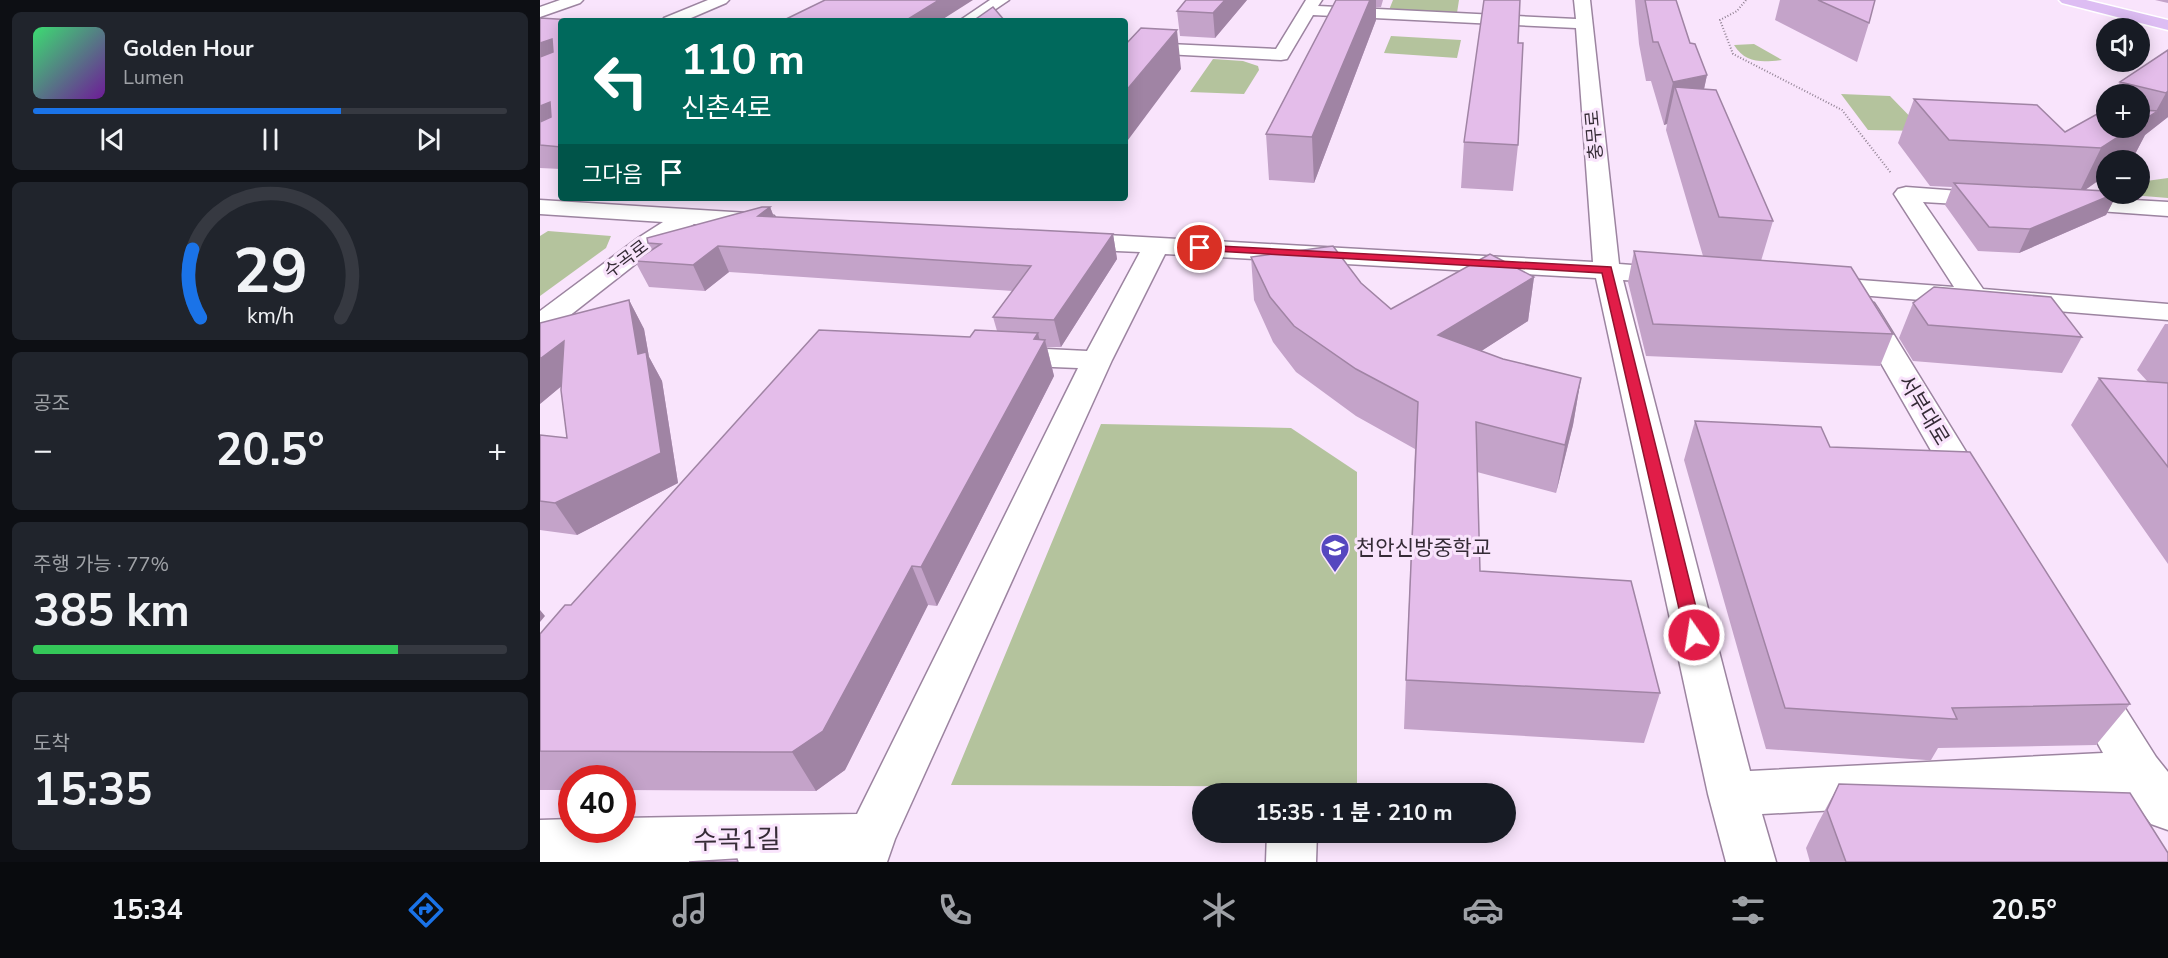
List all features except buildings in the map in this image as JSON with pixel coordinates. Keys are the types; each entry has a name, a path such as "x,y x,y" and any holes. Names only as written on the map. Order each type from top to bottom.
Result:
{"main road":[{"path":"2067,0 2168,25"},
{"path":"2109,0 2168,15"}],"street":[{"path":"540,12 575,0"},
{"path":"677,18 721,0"},
{"path":"972,18 1001,0"},
{"name":"충무로","path":"1582,0 1607,270"},
{"path":"1128,46 1281,55 1311,5 1584,24"},
{"path":"1906,194 2168,209"},
{"path":"1906,194 1974,297"},
{"name":"수곡로","path":"540,325 647,243 710,201"},
{"path":"540,207 794,223"},
{"path":"1051,239 1700,276"},
{"path":"866,849 1097,360 1156,246"},
{"path":"1607,270 1732,794 1751,862"},
{"path":"1793,283 2168,312"},
{"name":"서부대로","path":"1851,287 1989,519"},
{"path":"978,355 1097,360"},
{"path":"2073,661 2139,772 2168,808"},
{"path":"1732,794 2139,772"},
{"path":"1291,862 1292,843"},
{"name":"수곡1길","path":"540,844 866,849"}],"path":[{"path":"1746,0 1737,11 1720,20 1733,54 1842,110 1906,194"}],"green space":[{"path":"1393,0 1459,0 1457,13 1389,10"},
{"path":"1391,36 1461,40 1457,58 1384,53"},
{"path":"1754,44 1782,60 1749,59 1734,45"},
{"path":"1213,59 1243,61 1258,66 1259,70 1244,94 1190,92"},
{"path":"1841,94 1890,96 1924,131 1868,130"},
{"path":"2168,178 2168,198 2150,197 2150,180"},
{"path":"548,231 611,236 606,248 540,296 540,236"},
{"path":"1101,424 1291,428 1357,472 1357,783 1192,783 1192,786 951,785"}],"place":[{"name":"천안신방중학교","path":"1335,574"}],"route":[{"path":"1200,248 1607,270 1694,635"}]}
